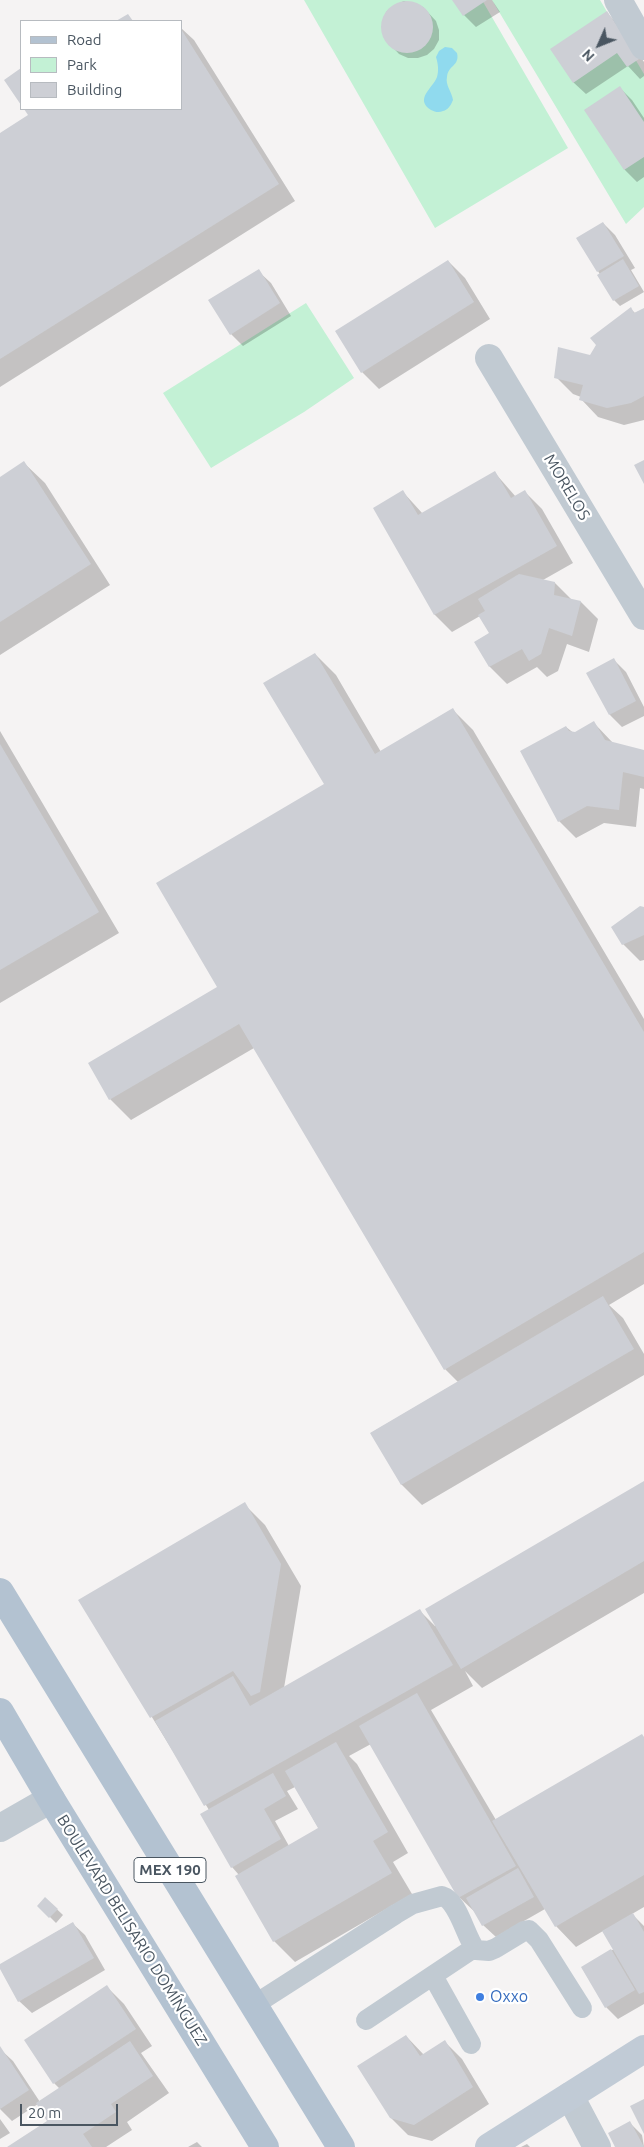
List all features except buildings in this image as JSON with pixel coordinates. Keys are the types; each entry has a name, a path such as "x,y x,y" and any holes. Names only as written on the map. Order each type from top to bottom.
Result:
{"main road":[{"name":"MEX 190","path":"0,1592 341,2147"},
{"name":"BOULEVARD BELISARIO DOMÍNGUEZ","path":"0,1712 51,1800 265,2147"},
{"path":"488,2147 644,2049"}],"street":[{"path":"618,0 644,46"},
{"name":"MORELOS","path":"489,358 644,616"},
{"path":"0,1828 51,1800"},
{"path":"570,2096 597,2147"}],"lane":[{"path":"254,2005 413,1904 434,1897 446,1897 451,1902 474,1948 479,1951 489,1951 528,1929 538,1940 582,2008"},
{"path":"366,2020 474,1948"},
{"path":"433,1976 471,2044"}],"green space":[{"path":"304,0 482,0 568,148 435,228"},
{"path":"492,0 600,0 644,74 644,207 626,224"},
{"path":"306,303 354,378 304,412 211,468 163,393"}],"water":[{"path":"445,47 452,48 457,53 457,61 449,70 447,80 453,100 446,110 437,112 426,106 424,98 437,77 436,57 439,51"}],"place":[{"name":"Oxxo","path":"480,1997"}]}
